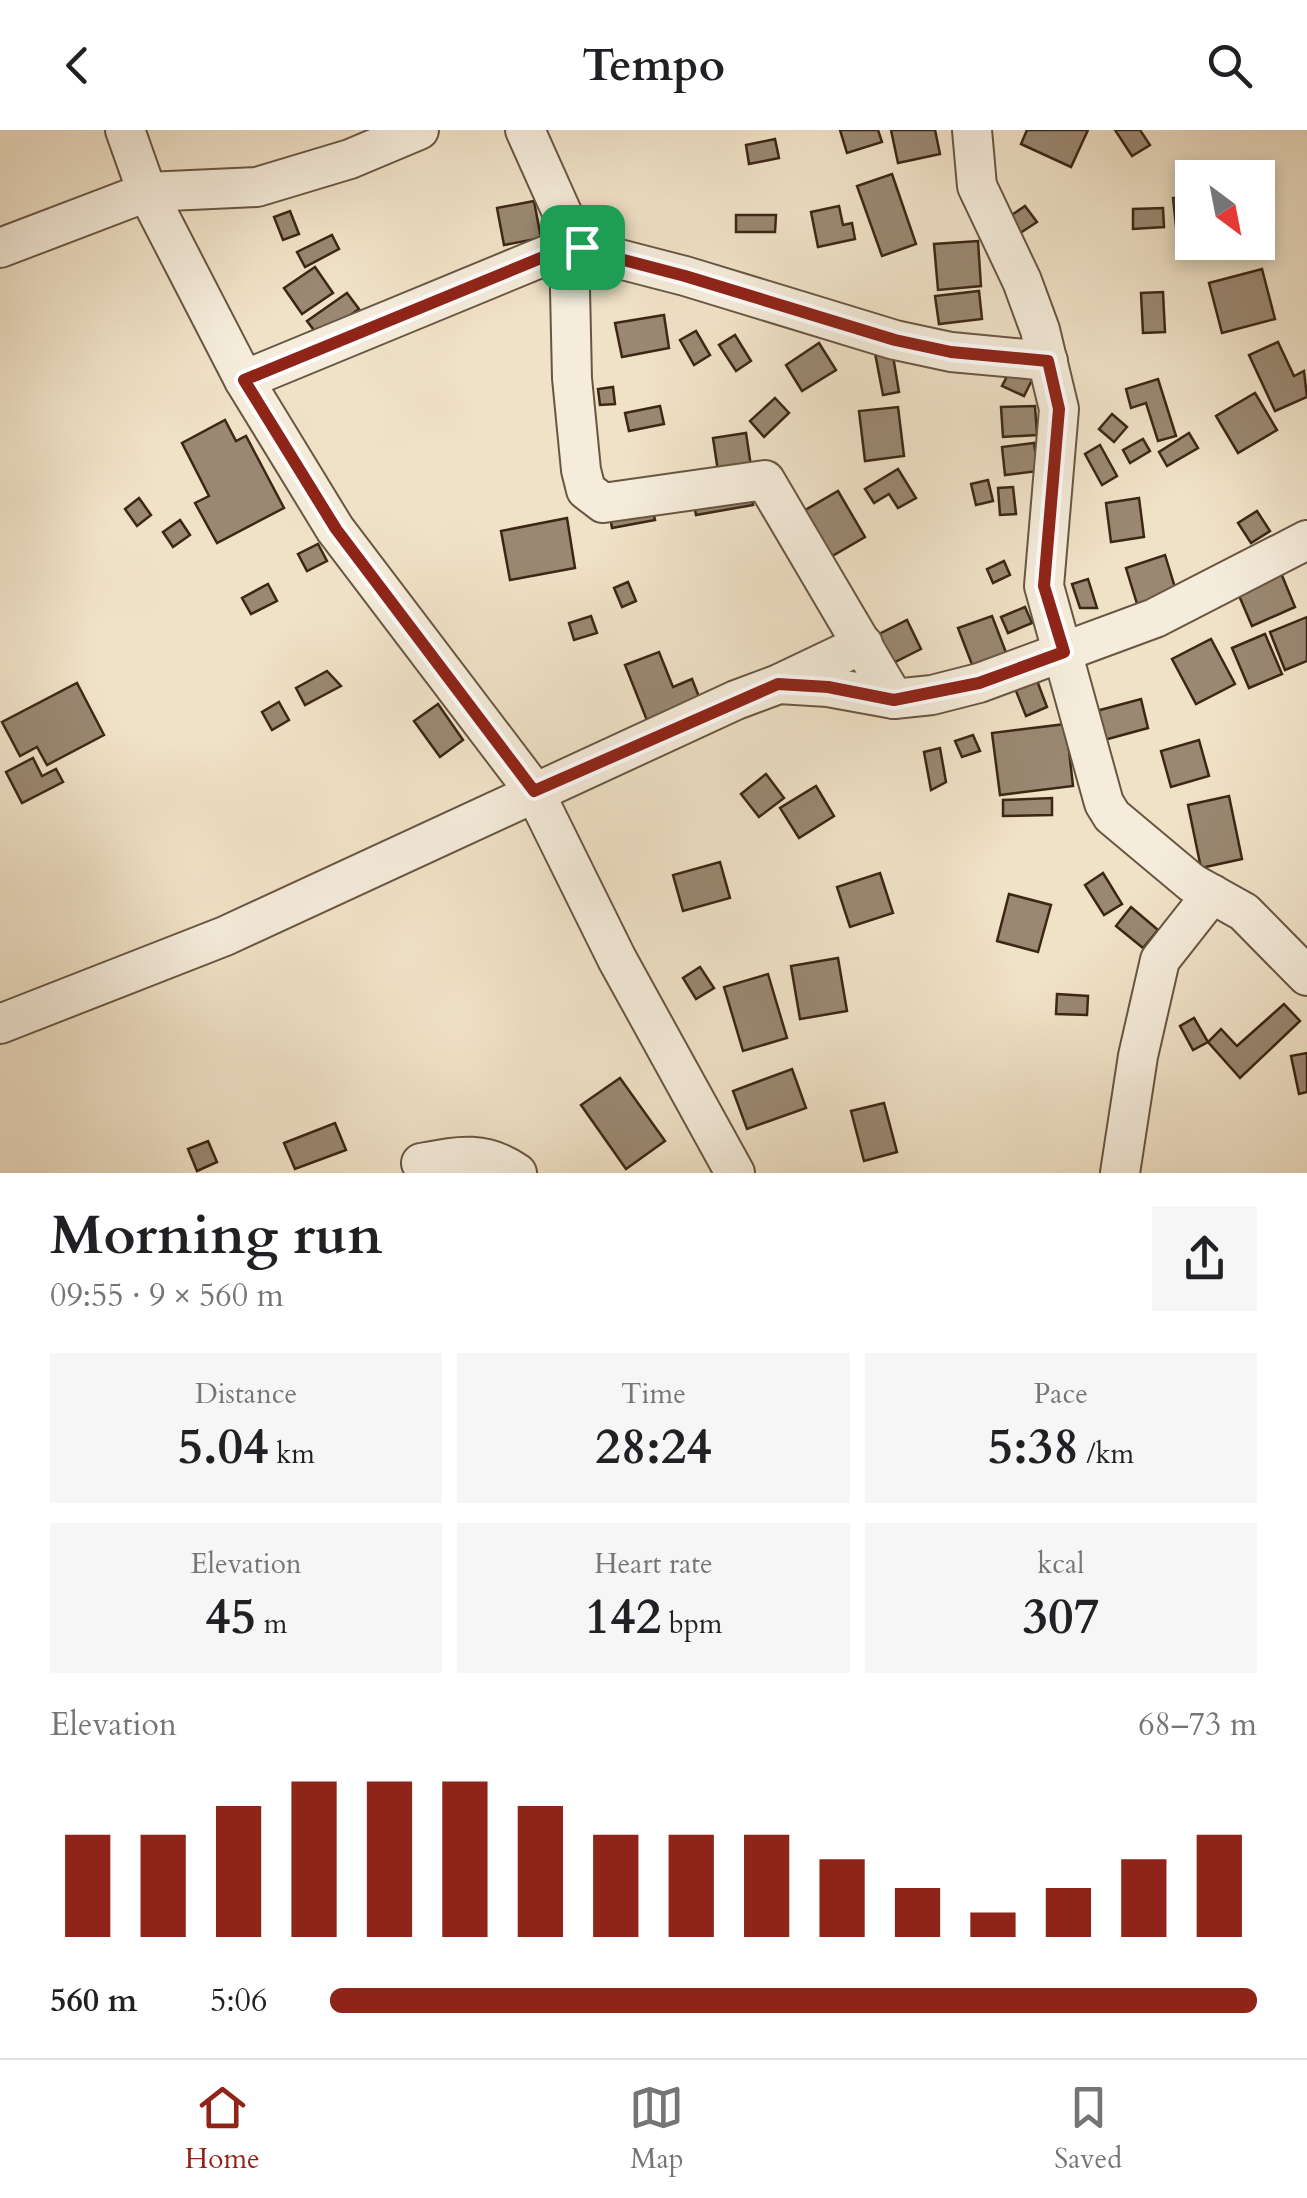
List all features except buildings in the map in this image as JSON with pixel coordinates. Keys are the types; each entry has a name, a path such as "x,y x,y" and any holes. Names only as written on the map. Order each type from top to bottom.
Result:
{"street":[{"path":"125,130 148,192 244,380 336,529 534,791 617,959 736,1173"},
{"path":"0,248 148,192 257,187 350,159 419,130"},
{"path":"525,130 554,188 570,246 572,378 586,490 603,503 765,480 894,700"},
{"path":"972,130 977,186 1022,281 1059,409 1044,586 1104,803 1112,816 1192,883 1244,912 1307,976"},
{"path":"244,380 570,246 668,271 895,340 951,352 1048,361"},
{"path":"778,684 828,687 894,700 979,683 1155,618 1307,540"},
{"path":"0,1024 226,936 534,791 862,644"},
{"path":"1120,1173 1138,1056 1160,960 1212,894"},
{"path":"421,1163 465,1154 484,1155 517,1173"}],"route":[{"path":"582,247 895,340 951,352 1048,361 1059,409 1044,586 1064,652 979,683 894,700 828,687 778,684 534,791 336,529 244,380 550,252 582,247"}]}
